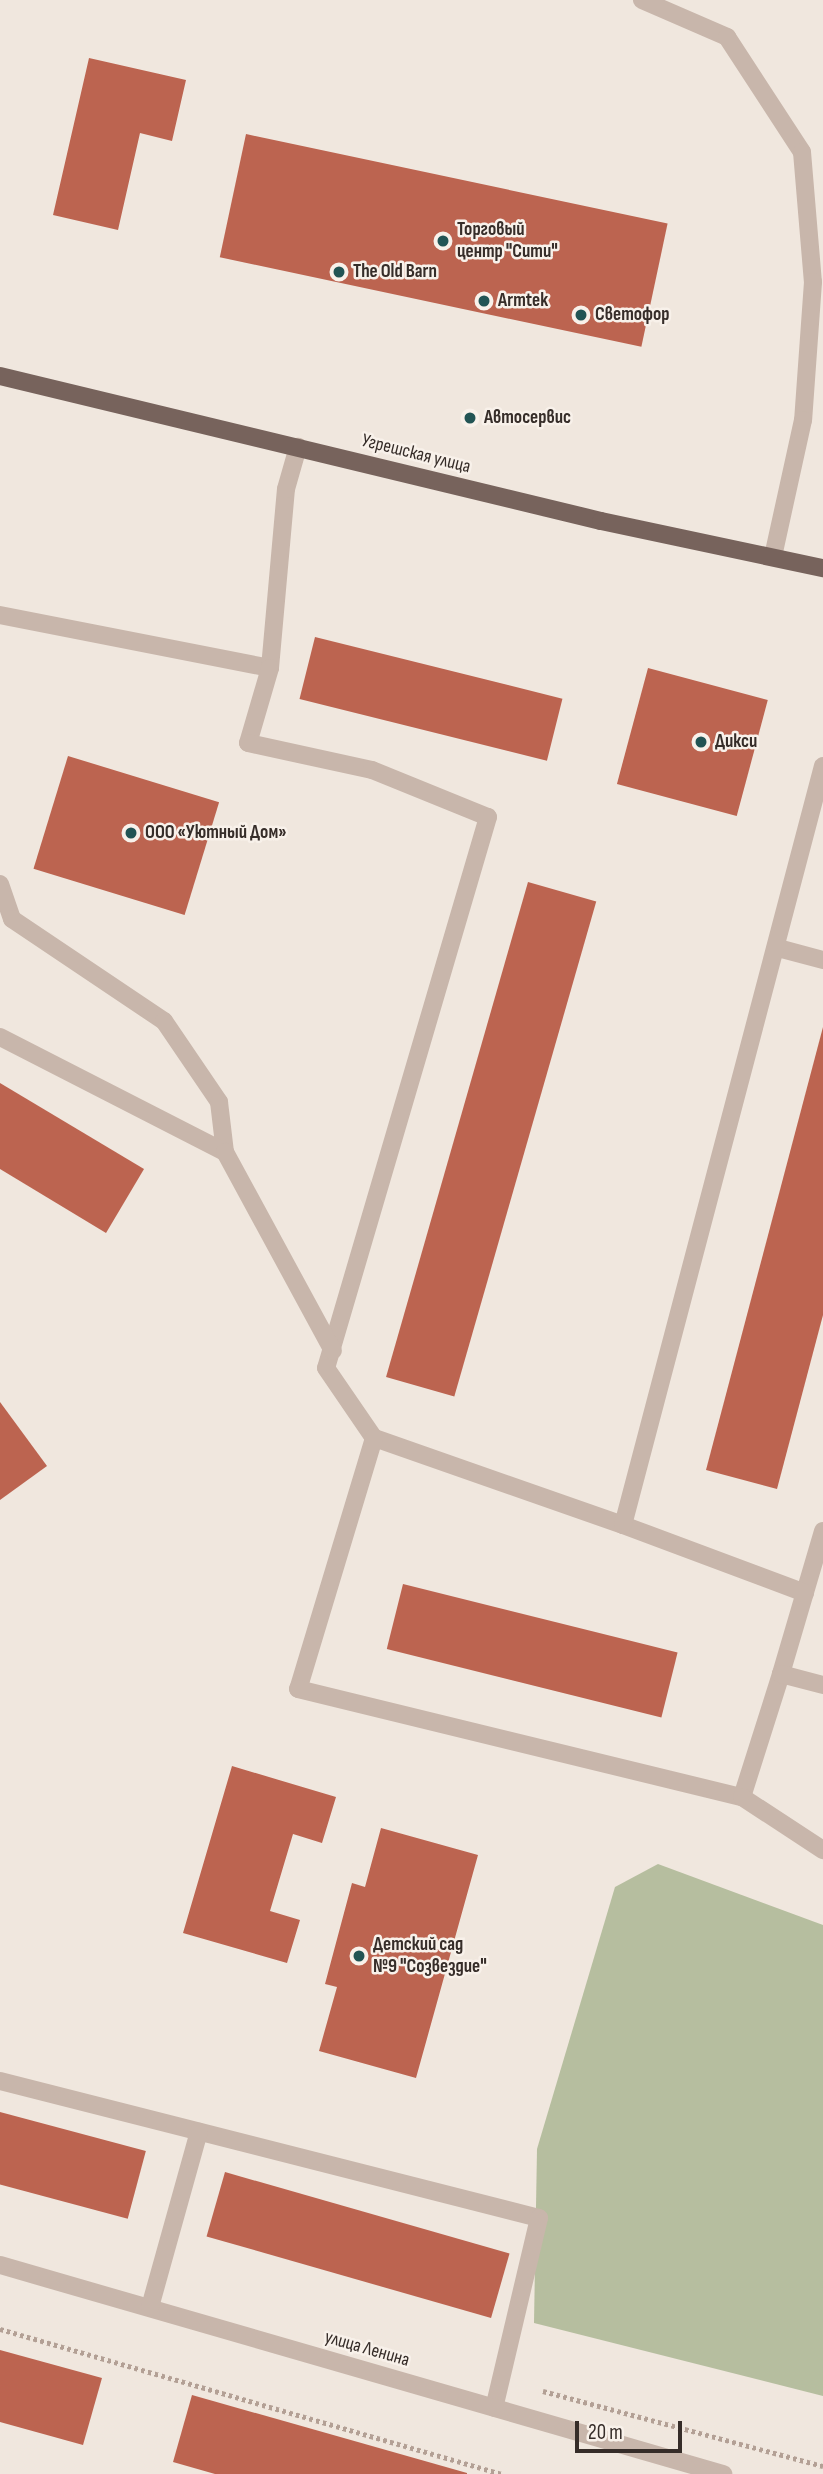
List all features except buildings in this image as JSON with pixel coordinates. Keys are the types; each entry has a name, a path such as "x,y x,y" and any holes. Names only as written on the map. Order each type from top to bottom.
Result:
{"main road":[{"name":"Угрешская улица","path":"0,376 823,568"}],"street":[{"path":"642,0 727,37 802,152 813,282 803,420 774,557"},
{"path":"298,447 286,489 270,668 248,743 372,770 488,817 326,1368 374,1438 623,1525 805,1593"},
{"path":"0,615 270,668"},
{"path":"623,1525 778,948 823,766"},
{"path":"0,884 12,919 163,1021 219,1102 225,1152 333,1350"},
{"path":"778,948 823,960"},
{"path":"0,1037 225,1152"},
{"path":"374,1438 298,1689 742,1797 823,1850"},
{"path":"742,1797 823,1531"},
{"path":"781,1674 823,1685"},
{"path":"0,2081 540,2218 494,2408"},
{"path":"150,2307 199,2132"},
{"name":"улица Ленина","path":"0,2265 723,2474"}],"path":[{"path":"0,2329 502,2474"}],"green space":[{"path":"658,1864 823,1925 823,2396 534,2323 537,2149 615,1887"}],"place":[{"name":"Торговый центр \"Сити\"","path":"443,241"},
{"name":"The Old Barn","path":"339,272"},
{"name":"Armtek","path":"484,301"},
{"name":"Светофор","path":"581,315"},
{"name":"Автосервис","path":"470,418"},
{"name":"Дикси","path":"701,742"},
{"name":"ООО «Уютный Дом»","path":"131,833"},
{"name":"Детский сад №9 \"Созвездие\"","path":"359,1956"}]}
